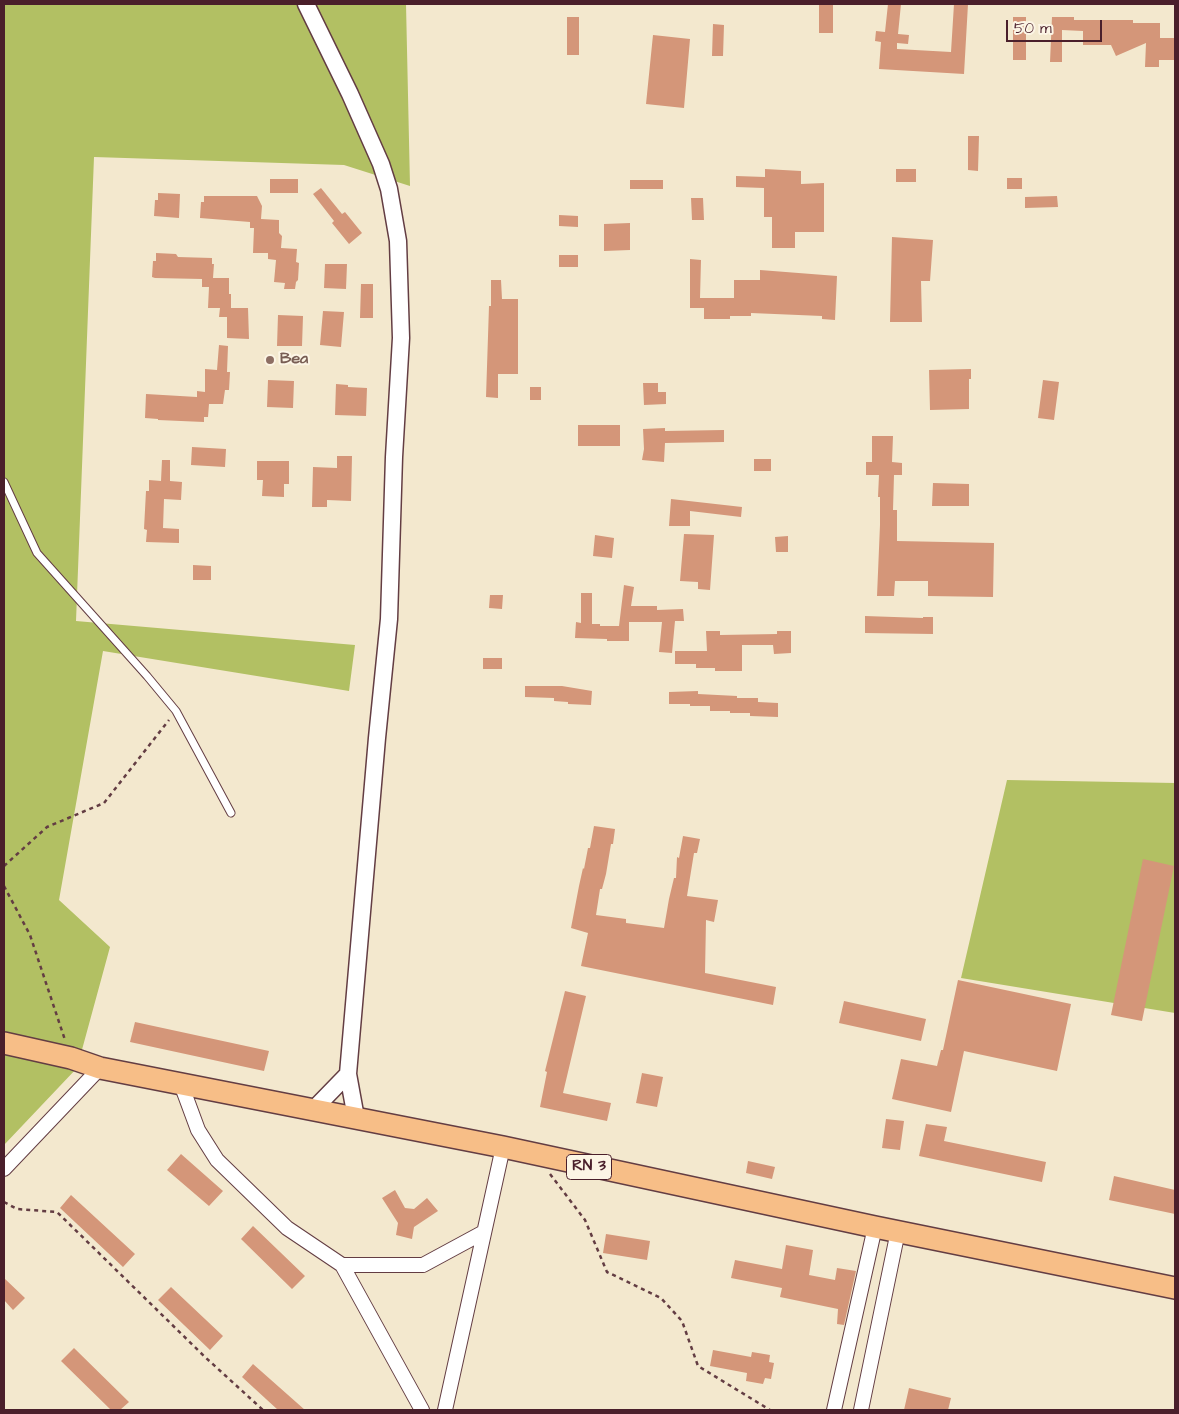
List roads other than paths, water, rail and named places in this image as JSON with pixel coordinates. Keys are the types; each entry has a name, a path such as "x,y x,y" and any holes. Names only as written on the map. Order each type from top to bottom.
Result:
{"main road":[{"name":"RN 3","path":"4,1043 71,1058 100,1068 503,1147 874,1227 1175,1288"}],"street":[{"path":"306,4 350,94 381,164 389,189 398,241 400,338 389,619 348,1074 356,1118"},
{"path":"4,1169 100,1068"},
{"path":"313,1110 348,1074"},
{"path":"181,1084 198,1130 217,1160 287,1228 342,1265 422,1410"},
{"path":"445,1410 503,1147"},
{"path":"834,1410 874,1227"},
{"path":"342,1265 423,1265 484,1232"},
{"path":"862,1410 898,1232"},
{"path":"856,1310 880,1315"}],"lane":[{"path":"4,482 37,553 176,711 231,814"}],"place":[{"name":"Bea","path":"270,360"}]}
